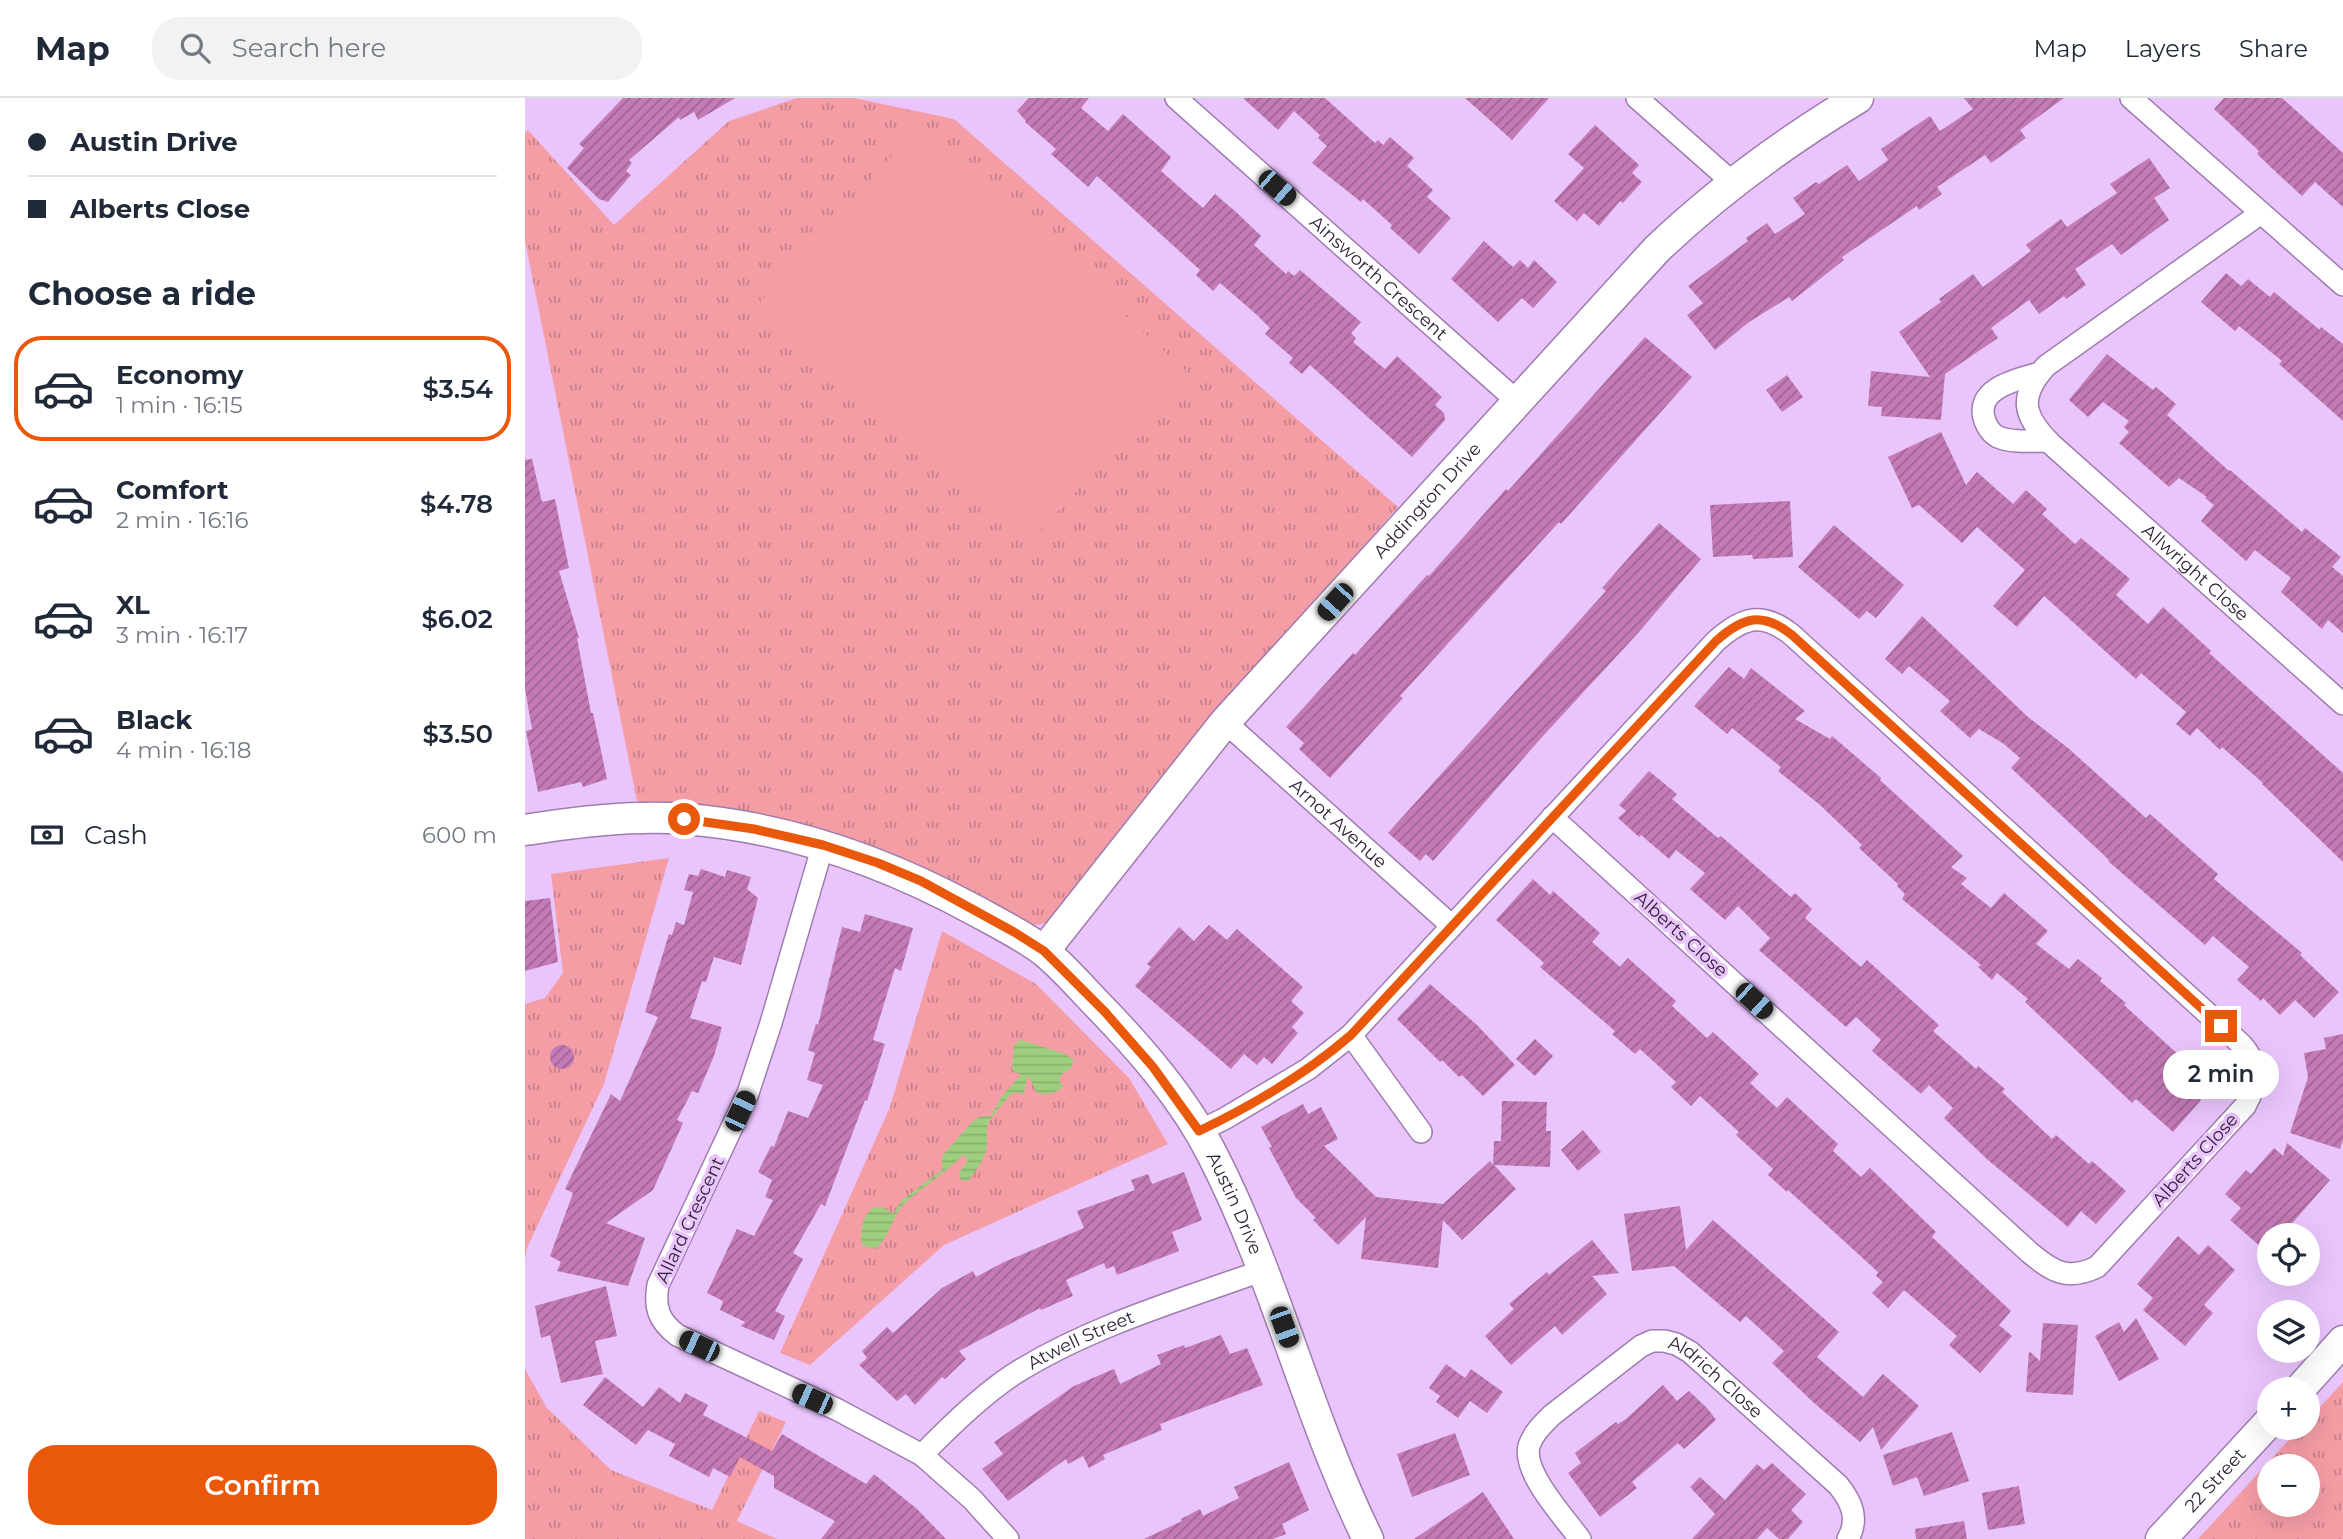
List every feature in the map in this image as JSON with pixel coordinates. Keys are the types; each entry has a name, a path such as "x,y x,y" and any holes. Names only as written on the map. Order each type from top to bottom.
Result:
{"street":[{"name":"Ainsworth Crescent","path":"1176,98 1518,402"},
{"path":"1637,98 1732,182"},
{"name":"Addington Drive","path":"1044,951 1225,723 1657,249 1732,182 1776,150 1858,98"},
{"path":"2131,98 2343,285"},
{"path":"2048,441 1997,437 1989,430 1983,418 1987,397 2005,383 2040,373 2046,366 2261,213"},
{"name":"Allwright Close","path":"2040,373 2031,389 2028,409 2031,422 2048,441 2343,704"},
{"name":"Alberts Close","path":"1199,1131 1308,1069 1351,1035 1552,817 1716,641 1742,622 1756,619 1769,620 1792,635 2241,1044 2254,1060 2256,1081 2252,1094 2245,1106 2097,1267 2075,1274 2051,1269 2029,1252 1552,817"},
{"name":"Arnot Avenue","path":"1225,723 1452,926"},
{"name":"Austin Drive","path":"525,830 577,822 684,819 754,829 823,845 921,881 1044,951 1131,1041 1174,1094 1199,1131 1264,1270 1314,1409 1368,1539"},
{"name":"Allard Crescent","path":"823,845 775,1011 748,1093 658,1285 655,1300 665,1325 677,1335 838,1410 922,1455 972,1499 1008,1539"},
{"path":"1351,1035 1421,1132"},
{"name":"Atwell Street","path":"922,1455 990,1393 1013,1375 1046,1357 1126,1320 1264,1270"},
{"name":"Aldrich Close","path":"1580,1539 1535,1476 1528,1460 1529,1447 1540,1426 1552,1415 1641,1346 1652,1341 1664,1341 1676,1344 1703,1363 1838,1485 1852,1506 1854,1518 1848,1539"},
{"path":"2311,1377 2343,1341"},
{"name":"22 Street","path":"2161,1539 2257,1435"}],"green space":[{"path":"797,98 854,98 954,119 1398,507 1234,693 1048,923 1031,926 729,826 637,801 525,241 525,133 528,130 614,225 729,121"},
{"path":"918,127 1186,371 1027,545 760,302"},
{"path":"669,858 604,1084 527,1248 525,1260 525,1004 545,998 563,973 551,874"},
{"path":"942,931 1036,984 1129,1078 1168,1144 944,1245 810,1365 780,1353 890,1107"},
{"path":"525,1369 547,1408 611,1470 712,1510 759,1411 786,1422 737,1521 777,1539 525,1539"},
{"path":"2343,1382 2343,1539 2198,1539 2257,1475 2257,1517 2320,1517 2320,1454 2276,1454 2289,1440 2320,1440 2320,1407"}],"shaded area":[{"path":"1021,1040 1065,1054 1074,1060 1070,1069 1063,1073 1059,1080 1063,1087 1050,1094 1036,1092 1027,1077 1024,1094 1014,1092 988,1123 985,1155 968,1181 961,1180 959,1173 968,1160 963,1155 906,1202 876,1249 862,1245 862,1228 867,1213 878,1207 893,1214 902,1200 942,1170 942,1156 973,1121 979,1117 991,1116 1002,1096 1021,1075 1012,1070 1014,1045"}],"building":[{"path":"623,98 735,98 698,120 694,112 680,120 679,117 629,160 632,163 626,171 631,175 608,202 599,199 567,168 584,148 579,144"},
{"path":"1029,98 1089,98 1081,108 1108,131 1123,114 1171,157 1161,171 1203,208 1215,194 1236,212 1261,236 1254,245 1286,274 1288,271 1294,276 1300,270 1361,322 1351,333 1356,338 1353,342 1385,369 1397,356 1442,397 1435,405 1444,413 1445,420 1412,457 1310,365 1302,374 1289,363 1293,358 1265,334 1270,328 1257,315 1220,283 1213,291 1196,275 1200,270 1097,176 1088,187 1051,154 1056,149 1025,122 1017,111"},
{"path":"1243,98 1325,98 1375,143 1378,140 1383,145 1390,137 1414,158 1407,166 1433,190 1427,197 1451,218 1419,254 1363,199 1361,202 1312,163 1327,146 1318,138 1320,135 1294,111 1278,130"},
{"path":"1465,98 1549,98 1512,140"},
{"path":"1964,98 2064,98 2020,130 2026,138 1991,163 1985,155 1937,187 1942,194 1919,210 1917,206 1842,257 1844,260 1792,301 1789,297 1749,322 1715,350 1687,315 1703,303 1688,286 1748,241 1746,238 1767,223 1775,234 1805,214 1793,198 1816,182 1819,184 1847,165 1859,181 1888,160 1881,149 1930,116 1940,131 1973,109"},
{"path":"2224,98 2282,98 2343,153 2343,207 2315,182 2302,196 2214,109"},
{"path":"1595,125 1639,165 1632,173 1642,182 1623,203 1620,201 1599,226 1584,213 1577,221 1554,201 1584,168 1568,154"},
{"path":"2149,158 2170,188 2154,198 2169,220 2121,255 2112,244 2075,269 2086,285 2066,299 2064,296 2039,314 2029,300 1991,328 1998,338 1945,374 1941,420 1881,416 1882,407 1868,406 1871,371 1930,377 1899,332 1941,302 1939,299 1973,274 1983,287 2031,251 2026,245 2061,219 2067,227 2117,193 2110,184"},
{"path":"1484,241 1513,267 1520,260 1528,268 1534,260 1557,282 1533,308 1522,298 1498,322 1451,279"},
{"path":"2226,273 2241,286 2248,279 2270,297 2274,292 2320,330 2321,327 2343,344 2343,421 2279,364 2282,361 2239,326 2235,331 2201,302"},
{"path":"1645,337 1692,377 1561,524 1559,522 1400,696 1403,698 1330,778 1299,749 1304,743 1286,727 1353,653 1355,655 1427,575 1429,576 1506,489 1508,491"},
{"path":"2107,354 2153,390 2156,387 2176,404 2167,415 2229,471 2302,532 2305,528 2341,557 2332,567 2343,576 2343,633 2328,620 2322,629 2281,592 2291,578 2255,550 2246,561 2201,521 2214,505 2205,498 2207,497 2179,478 2169,487 2119,443 2129,432 2124,427 2129,421 2103,402 2088,417 2069,400"},
{"path":"1787,375 1803,397 1782,412 1766,390"},
{"path":"1941,432 1966,485 1977,472 2013,504 2026,490 2047,509 2042,514 2075,544 2081,538 2130,579 2116,595 2148,624 2163,607 2211,651 2209,653 2343,773 2343,862 2263,783 2222,747 2220,750 2197,728 2190,736 2176,724 2186,712 2141,673 2136,679 2044,596 2017,627 1993,606 2025,570 1977,527 1962,543 1919,505 1912,508 1888,457"},
{"path":"532,459 542,502 555,499 569,568 559,571 579,638 591,713 607,779 583,787 581,782 538,792 526,731 532,729 525,689 525,460"},
{"path":"1790,501 1793,557 1713,557 1710,505"},
{"path":"1659,523 1701,559 1433,861 1426,854 1420,861 1388,833 1606,591 1602,588"},
{"path":"1834,525 1904,585 1876,618 1867,611 1859,619 1798,567"},
{"path":"1922,616 2028,717 2068,748 2146,818 2150,814 2218,874 2214,879 2302,953 2300,955 2339,992 2314,1018 2295,1000 2280,1015 2263,998 2261,1001 2237,980 2249,967 2213,936 2205,945 2108,861 2011,768 2020,758 2004,744 1979,729 1970,738 1940,711 1950,701 1909,666 1902,674 1885,659"},
{"path":"1729,667 1744,679 1751,668 1805,711 1795,719 1830,739 1832,736 1881,778 1880,780 1963,856 1951,867 1967,878 1961,884 1991,908 2004,893 2048,931 2036,944 2069,969 2078,959 2102,978 2100,981 2126,1003 2124,1005 2205,1079 2192,1092 2201,1100 2173,1132 2136,1099 2132,1103 2025,1002 2028,999 1997,973 1992,980 1978,967 1981,965 1902,899 1905,894 1898,884 1859,848 1862,845 1820,805 1778,771 1781,767 1732,728 1727,734 1694,706"},
{"path":"1649,771 1677,794 1672,799 1718,838 1721,836 1791,897 1795,893 1812,909 1805,918 1861,967 1867,960 1939,1025 1933,1031 1976,1069 1978,1066 2005,1089 2002,1092 2052,1139 2056,1135 2089,1164 2092,1161 2126,1191 2096,1224 2081,1211 2068,1227 1988,1160 1944,1118 1953,1108 1929,1085 1921,1094 1872,1051 1881,1040 1856,1017 1846,1027 1759,950 1770,938 1738,906 1725,920 1690,889 1705,873 1676,850 1669,859 1618,818 1626,811 1619,805"},
{"path":"701,869 725,877 727,870 751,877 747,889 758,898 741,965 714,957 706,982 702,981 690,1018 722,1027 714,1056 698,1093 692,1091 677,1120 683,1123 653,1190 606,1223 645,1238 628,1286 557,1271 561,1262 550,1256 573,1193 565,1189 611,1094 620,1101 658,1017 645,1012 669,934 672,935 676,922 684,925 693,892 684,890 689,874 698,876"},
{"path":"1533,879 1550,895 1553,891 1600,933 1592,942 1620,967 1628,958 1676,1001 1672,1006 1707,1038 1713,1032 1759,1074 1750,1083 1777,1108 1787,1097 1838,1144 1833,1151 1861,1177 1870,1168 1936,1232 1932,1237 2011,1311 1999,1325 2012,1336 1980,1373 1949,1345 1957,1336 1904,1290 1888,1308 1872,1293 1883,1282 1876,1276 1878,1272 1768,1175 1773,1169 1736,1135 1739,1132 1700,1096 1691,1106 1671,1087 1676,1082 1640,1049 1635,1054 1612,1034 1615,1031 1540,967 1544,963 1496,920"},
{"path":"550,898 558,962 525,971 525,901"},
{"path":"865,914 913,928 901,971 895,968 873,1040 885,1044 867,1101 865,1100 825,1206 821,1204 793,1253 803,1259 775,1311 785,1316 774,1340 741,1326 745,1322 720,1310 723,1301 707,1293 737,1229 754,1236 773,1200 765,1197 772,1180 758,1172 771,1146 774,1147 788,1111 808,1118 823,1085 807,1080 815,1053 808,1050 816,1024 818,1025 842,927 860,932"},
{"path":"1209,925 1227,940 1237,929 1303,987 1291,1001 1304,1013 1292,1027 1298,1033 1272,1064 1264,1057 1257,1065 1244,1054 1231,1069 1135,986 1151,967 1147,964 1179,927 1194,941"},
{"path":"1430,984 1477,1025 1515,1065 1483,1096 1462,1075 1459,1077 1442,1060 1440,1062 1397,1019"},
{"path":"2343,1034 2343,1140 2340,1149 2290,1133 2308,1077 2304,1053 2326,1049 2324,1038"},
{"path":"1535,1039 1553,1056 1535,1076 1516,1059"},
{"path":"562,1045 571,1048 574,1057 571,1066 562,1069 553,1066 550,1057 553,1048"},
{"path":"1502,1101 1547,1102 1546,1131 1551,1131 1550,1167 1494,1165 1516,1189 1462,1240 1443,1220 1438,1268 1361,1259 1366,1217 1338,1245 1296,1198 1269,1148 1272,1147 1261,1127 1303,1104 1308,1114 1321,1107 1338,1139 1324,1146 1376,1197 1443,1204 1490,1161 1493,1165 1494,1141 1501,1141"},
{"path":"1583,1130 1601,1152 1578,1171 1561,1150"},
{"path":"2287,1143 2330,1180 2292,1223 2257,1223 2257,1244 2230,1220 2241,1208 2225,1194 2246,1170 2251,1174 2274,1148 2283,1156"},
{"path":"1184,1172 1202,1220 1172,1232 1179,1251 1117,1275 1114,1266 1106,1269 1104,1263 1066,1280 1073,1296 1041,1310 1040,1308 959,1351 966,1359 945,1379 942,1377 915,1405 906,1394 897,1401 859,1365 867,1358 862,1351 887,1327 893,1333 942,1288 973,1271 976,1277 1084,1228 1077,1211 1135,1190 1131,1180 1148,1174 1152,1184"},
{"path":"1680,1206 1686,1250 1713,1220 1839,1332 1817,1357 1863,1397 1883,1374 1919,1406 1881,1450 1873,1427 1860,1442 1772,1363 1784,1351 1746,1316 1740,1322 1674,1266 1632,1271 1624,1214"},
{"path":"2178,1236 2199,1255 2208,1245 2235,1270 2204,1305 2213,1313 2185,1346 2143,1310 2153,1298 2137,1284"},
{"path":"1592,1240 1619,1273 1592,1276 1607,1294 1562,1335 1555,1326 1511,1365 1485,1336 1514,1309 1509,1304 1547,1272 1549,1275"},
{"path":"606,1286 617,1336 595,1341 603,1374 561,1383 550,1335 541,1338 535,1306"},
{"path":"2136,1318 2159,1359 2119,1381 2095,1336 2119,1322 2124,1332"},
{"path":"2043,1323 2078,1325 2073,1395 2026,1392 2029,1351 2040,1361"},
{"path":"1221,1335 1230,1354 1247,1348 1263,1385 1160,1424 1162,1430 1103,1455 1105,1459 1089,1468 1083,1456 1068,1464 1066,1459 1008,1501 982,1469 1003,1454 994,1442 1074,1386 1114,1369 1120,1384 1161,1364 1157,1355"},
{"path":"1446,1364 1465,1378 1471,1369 1503,1392 1487,1413 1470,1401 1458,1418 1436,1402 1440,1396 1429,1388"},
{"path":"605,1377 643,1407 659,1387 680,1403 685,1393 708,1405 703,1415 772,1451 782,1434 866,1484 874,1474 917,1509 946,1539 821,1539 835,1521 774,1488 774,1476 740,1457 730,1477 713,1468 709,1477 669,1456 675,1444 648,1430 636,1445 620,1433 583,1405"},
{"path":"1663,1385 1677,1401 1689,1391 1716,1420 1684,1449 1678,1443 1632,1482 1637,1488 1600,1517 1568,1473 1581,1463 1575,1453 1616,1422 1618,1424 1626,1419"},
{"path":"1952,1432 1969,1481 1924,1496 1917,1477 1893,1486 1883,1455"},
{"path":"1455,1433 1470,1475 1412,1497 1397,1454"},
{"path":"1289,1462 1309,1510 1282,1524 1286,1534 1273,1539 1144,1539 1200,1509 1203,1516 1239,1498 1234,1487"},
{"path":"1772,1463 1806,1494 1791,1510 1803,1522 1788,1539 1779,1539 1767,1528 1757,1539 1692,1539 1715,1514 1690,1487 1700,1477 1725,1500 1757,1464 1764,1470"},
{"path":"2019,1486 2025,1524 1988,1530 1982,1493"},
{"path":"1483,1492 1514,1539 1414,1539 1469,1502"},
{"path":"1964,1521 1967,1539 1916,1539 1915,1529"}],"route":[{"path":"684,819 754,829 823,845 878,863 921,881 1014,932 1044,951 1105,1012 1153,1067 1199,1131 1308,1069 1351,1035 1716,641 1742,622 1769,620 1792,635 2221,1026"}]}
